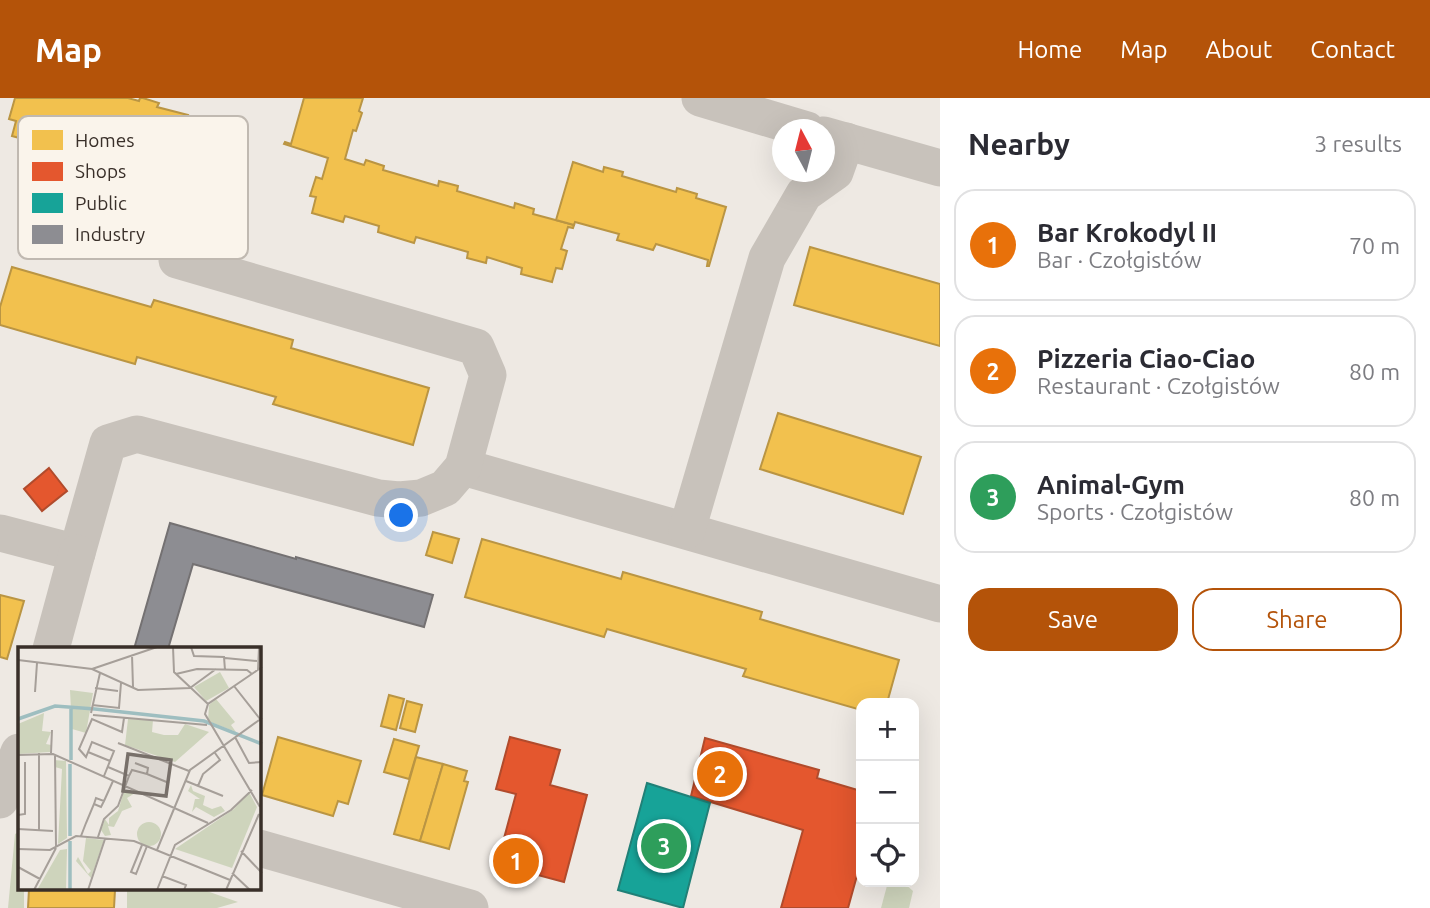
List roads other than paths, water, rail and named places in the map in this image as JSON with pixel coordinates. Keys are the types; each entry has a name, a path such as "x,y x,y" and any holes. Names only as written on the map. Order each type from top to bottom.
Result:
{"street":[{"path":"701,98 772,119"},
{"path":"835,138 940,168"},
{"path":"687,530 767,258 804,194 821,182"},
{"path":"52,647 108,443 137,434 378,498 399,500 421,498 444,488 463,467 488,375 476,347 177,260"},
{"path":"463,467 940,604"},
{"path":"0,533 77,553"},
{"path":"261,849 470,908"}],"place":[{"name":"Pizzeria Ciao-Ciao","path":"720,774"},
{"name":"Animal-Gym","path":"664,846"},
{"name":"Bar Krokodyl II","path":"516,861"}]}
